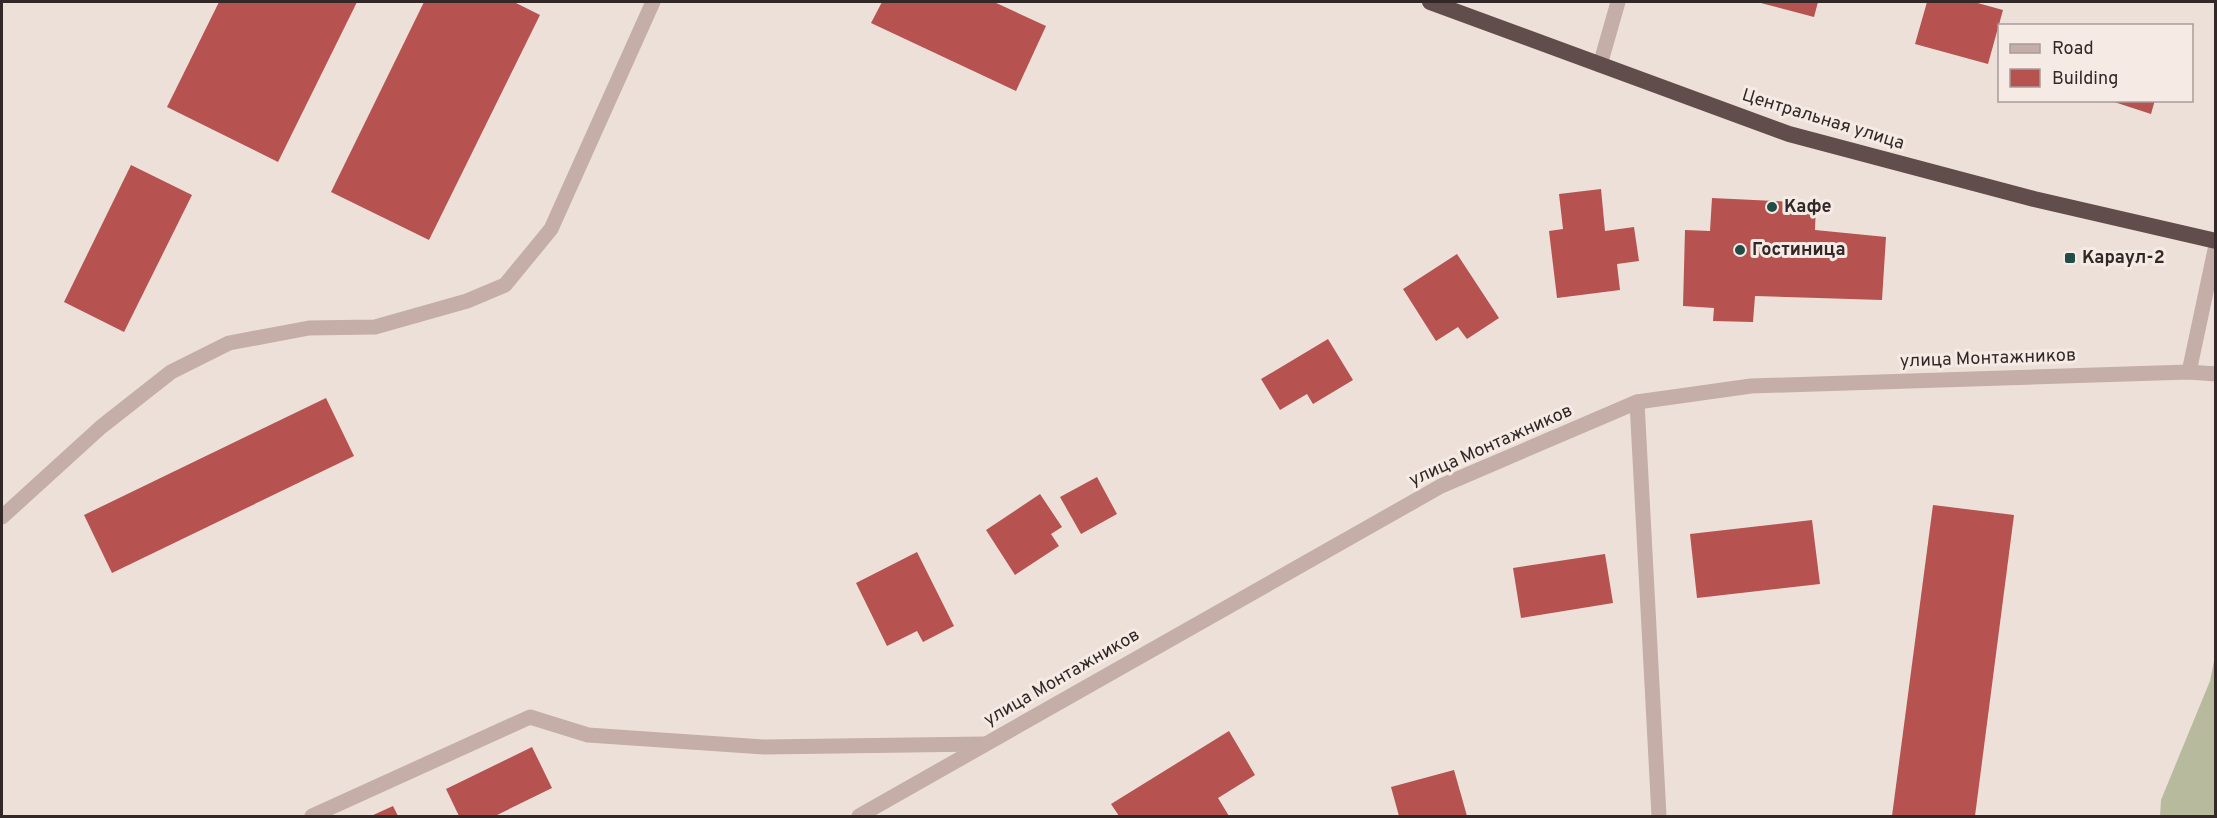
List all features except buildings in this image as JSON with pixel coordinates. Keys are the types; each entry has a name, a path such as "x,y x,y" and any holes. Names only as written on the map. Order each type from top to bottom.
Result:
{"highway":[{"name":"Центральная улица","path":"1430,2 1789,134 2044,201 2216,243"}],"street":[{"path":"2,517 101,427 171,372 229,343 309,328 375,327 466,302 505,285 551,229 653,2"},
{"path":"1600,65 1618,2"},
{"path":"2189,372 2216,243"},
{"name":"улица Монтажников","path":"859,816 1441,486 1637,402 1751,386 2189,372 2216,374"},
{"path":"1637,402 1659,816"},
{"path":"312,816 530,717 588,735 765,747 986,744"}],"green space":[{"path":"2215,656 2215,816 2160,816 2161,800 2210,681"}],"place":[{"name":"Кафе","path":"1772,207"},
{"name":"Гостиница","path":"1740,250"},
{"name":"Караул-2","path":"2070,258"}]}
